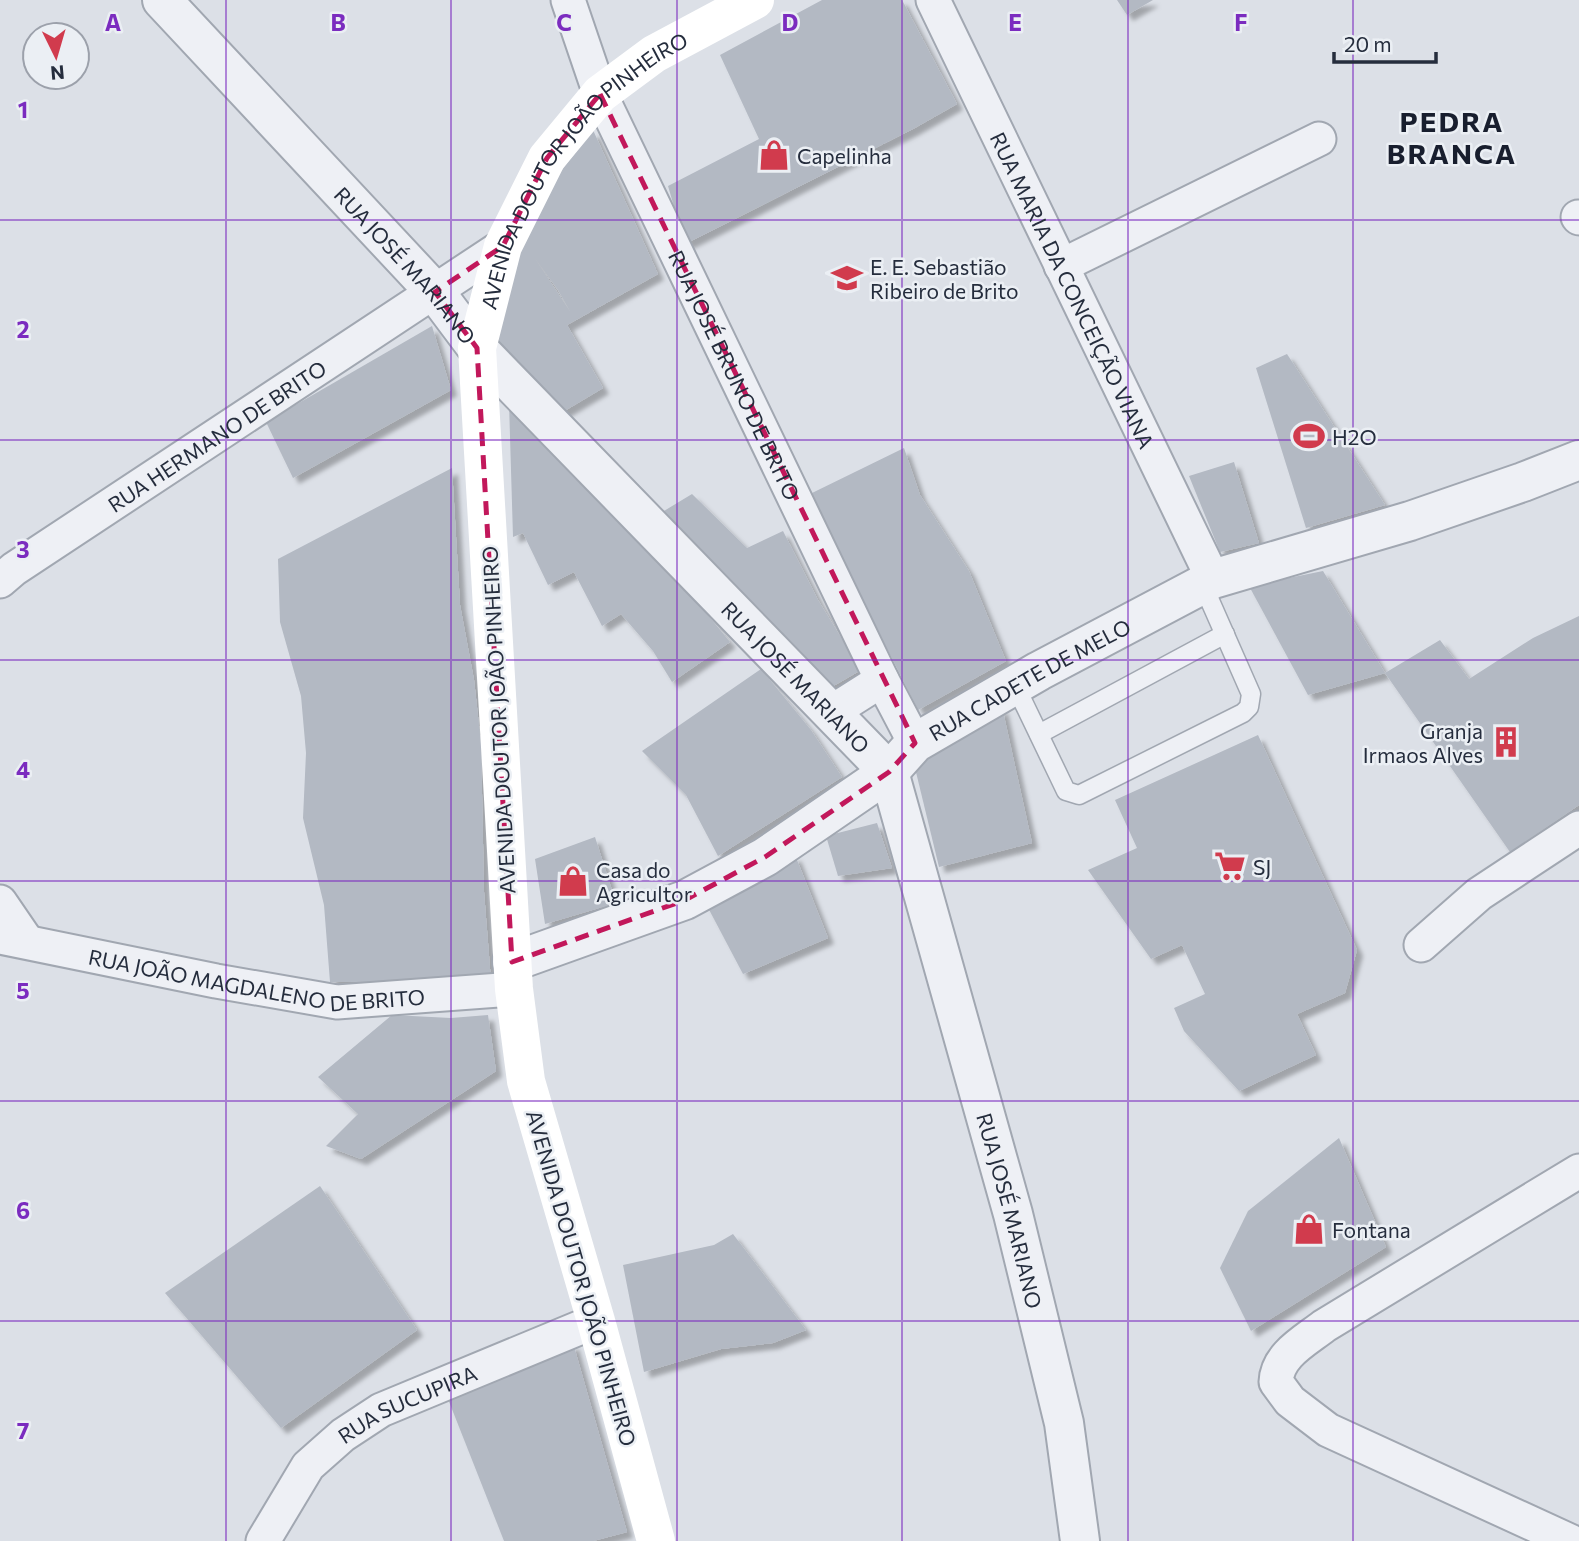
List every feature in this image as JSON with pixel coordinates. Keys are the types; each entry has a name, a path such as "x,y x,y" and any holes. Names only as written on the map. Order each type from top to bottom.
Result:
{"main road":[{"name":"AVENIDA DOUTOR JOÃO PINHEIRO","path":"656,1541 526,1081 513,976 477,348 503,246 547,158 600,94 654,54 755,0"}],"street":[{"name":"RUA JOSÉ MARIANO","path":"162,0 435,292 477,348 889,772 1013,1214 1064,1423 1080,1541"},
{"name":"RUA JOSÉ BRUNO DE BRITO","path":"568,0 600,94 882,680 915,743"},
{"name":"RUA MARIA DA CONCEIÇÃO VIANA","path":"933,0 1061,265 1208,582"},
{"path":"1061,265 1319,139"},
{"name":"RUA HERMANO DE BRITO","path":"5,566 503,246"},
{"name":"RUA CADETE DE MELO","path":"513,976 685,900 765,857 889,772 915,743 1015,685 1208,582 1410,521 1579,460"},
{"path":"830,713 882,680"},
{"path":"1421,945 1479,894 1579,828"},
{"path":"0,902 13,938"},
{"name":"RUA JOÃO MAGDALENO DE BRITO","path":"13,938 216,981 337,1002 513,976"},
{"path":"1570,1541 1328,1430 1290,1401 1276,1381 1276,1371 1286,1356 1324,1326 1579,1171"},
{"name":"RUA SUCUPIRA","path":"275,1532 308,1466 343,1435 381,1410 596,1321"}],"lane":[{"path":"1015,685 1066,791 1079,795 1243,713 1249,707 1251,694 1225,634 1208,582"},
{"path":"1039,734 1225,634"}],"highlighted area":[{"path":"600,94 915,743 889,772 765,857 685,900 512,962 477,348 435,292 503,246 547,158"}],"building":[{"path":"822,0 902,0 957,104 685,244 668,186 759,139 720,55"},
{"path":"1117,0 1153,0 1127,15"},
{"path":"593,130 658,274 567,325 603,388 556,416 511,355 490,333 541,197","holes":["534,257 558,290 571,313"]},
{"path":"432,326 451,390 293,478 266,422"},
{"name":"H2O","path":"1287,354 1385,505 1306,528 1256,368"},
{"path":"509,403 598,502 678,579 730,642 672,682 653,651 621,614 602,626 574,572 548,585 523,533 513,537"},
{"path":"904,448 920,495 969,571 1006,661 918,710 832,539 812,493"},
{"path":"1234,462 1259,543 1220,552 1189,476"},
{"path":"452,468 460,605 474,680 481,744 484,892 491,981 330,982 324,905 303,818 306,753 301,696 280,622 278,559"},
{"path":"692,494 747,548 783,531 818,600 861,670 823,692 659,514"},
{"path":"1323,571 1385,673 1308,695 1249,586"},
{"name":"Granja Irmaos Alves","path":"1579,616 1579,805 1510,852 1385,673 1440,640 1469,679 1533,638"},
{"path":"761,669 811,730 842,777 718,856 686,795 642,751"},
{"path":"1002,707 1032,843 939,867 915,768 916,748"},
{"path":"1258,735 1357,950 1345,993 1297,1014 1316,1055 1239,1091 1184,1031 1174,1008 1205,994 1182,945 1151,959 1088,870 1137,848 1115,800"},
{"path":"877,823 892,868 838,876 826,836"},
{"name":"Casa do Agricultor","path":"595,837 616,903 545,924 535,859"},
{"path":"795,855 828,938 743,974 705,902"},
{"path":"392,1015 451,1018 488,1015 496,1071 361,1159 326,1146 358,1114 318,1077"},
{"name":"Fontana","path":"1339,1138 1386,1247 1251,1331 1220,1268 1248,1211"},
{"path":"320,1186 417,1330 281,1428 165,1293"},
{"path":"733,1234 806,1330 773,1343 721,1349 644,1372 623,1265 714,1245"},
{"path":"573,1343 627,1532 593,1541 504,1541 448,1399"}],"place":[{"name":"Capelinha","path":"774,155"},
{"name":"E. E. Sebastião Ribeiro de Brito","path":"847,278"},
{"name":"H2O","path":"1309,436"},
{"name":"Granja Irmaos Alves","path":"1506,742"},
{"name":"SJ","path":"1230,866"},
{"name":"Casa do Agricultor","path":"573,881"},
{"name":"Fontana","path":"1309,1229"}],"district":[{"name":"PEDRA BRANCA","path":"1452,137"}]}
